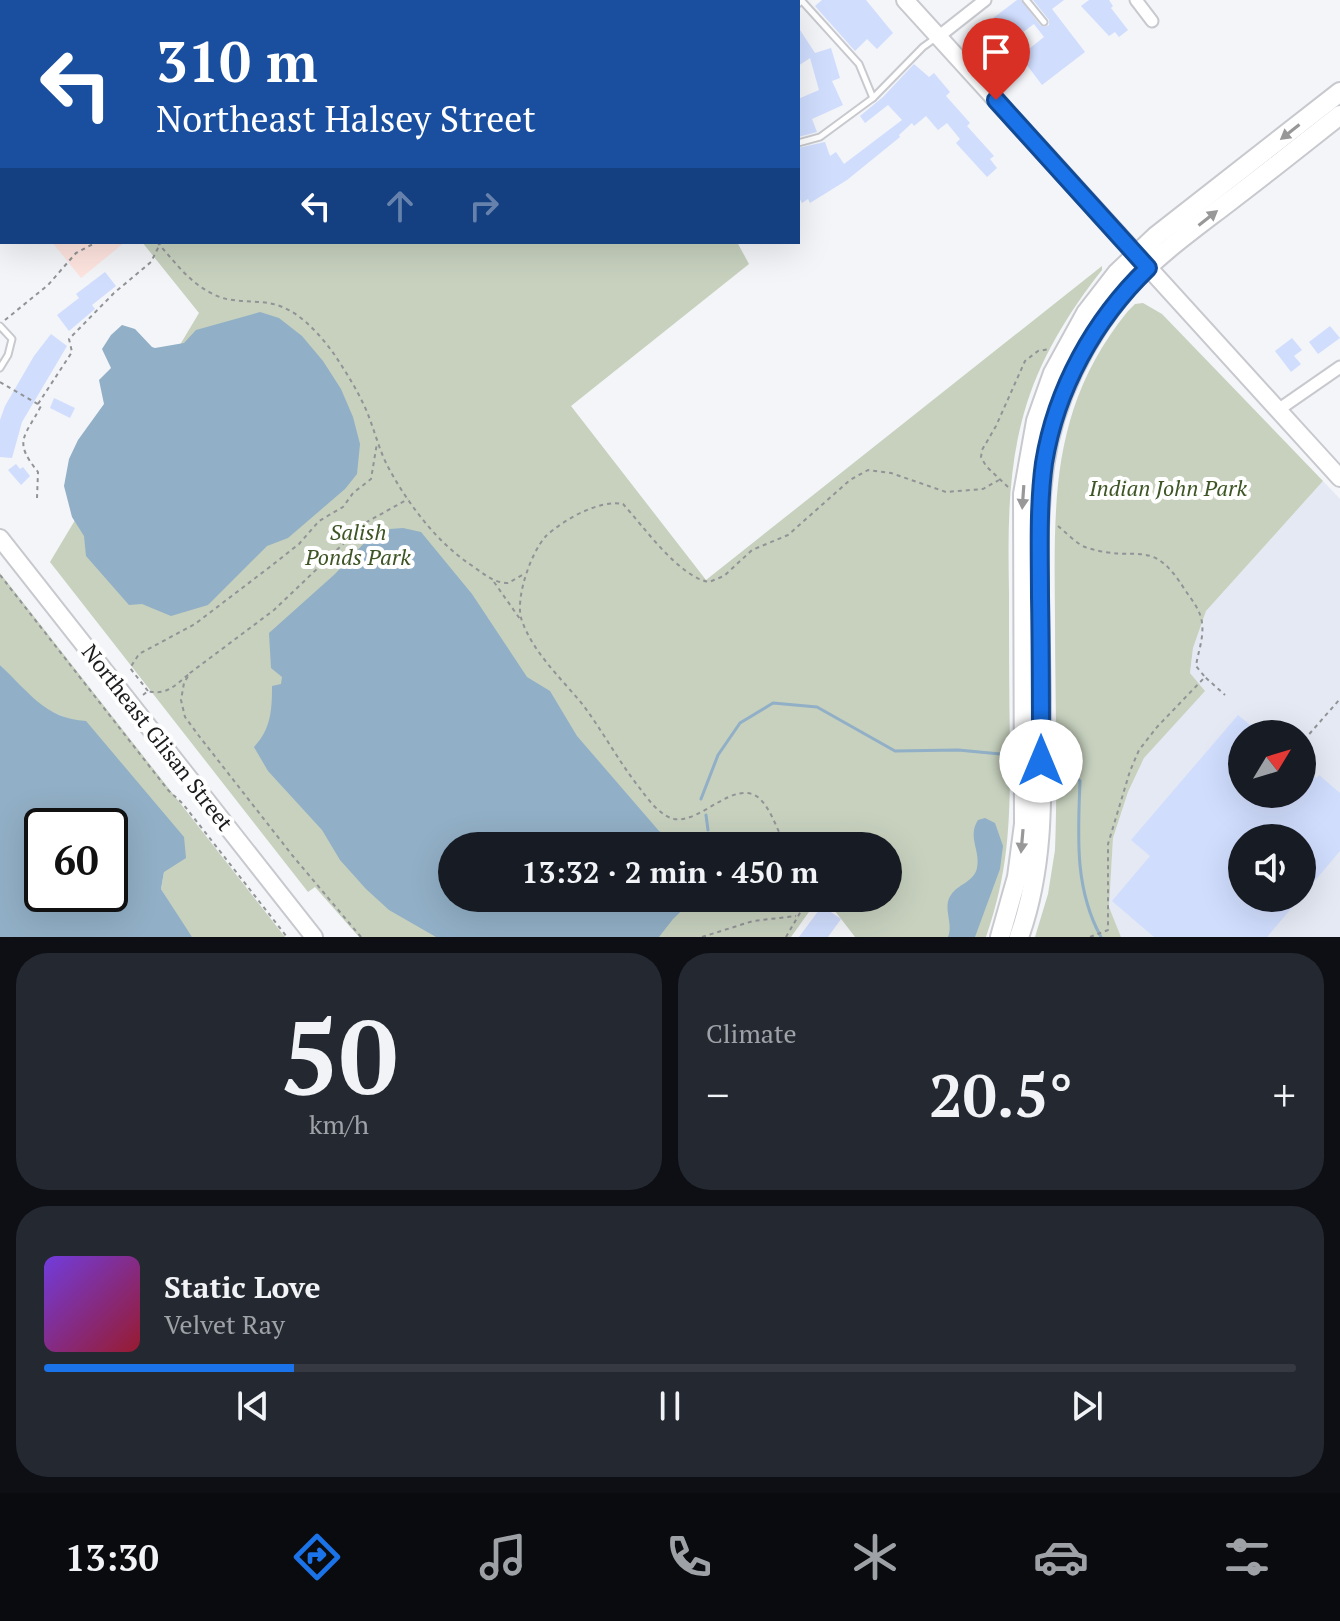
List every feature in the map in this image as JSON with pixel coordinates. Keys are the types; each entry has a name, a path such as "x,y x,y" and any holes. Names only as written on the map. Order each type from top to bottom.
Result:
{"main road":[{"path":"905,0 1340,478"},
{"path":"1019,937 1034,884 1041,832 1042,480 1047,451 1069,381 1087,343 1130,286 1156,236 1340,92"},
{"path":"1000,937 1017,877 1024,824 1023,494 1036,421 1063,352 1100,294 1142,261 1168,250 1340,115"},
{"name":"Northeast Glisan Street","path":"0,538 314,937"}],"street":[{"path":"938,37 985,0"},
{"path":"1136,0 1152,21"},
{"path":"1278,410 1340,367"}],"lane":[{"path":"1026,0 1044,22"},
{"path":"801,2 859,64 873,98"},
{"path":"800,142 820,137 873,98 923,47 938,37"},
{"path":"0,326 12,339 8,355 0,368"}],"path":[{"path":"0,326 48,285 76,253 93,244"},
{"path":"38,404 72,352 69,339 114,293 151,262 159,244"},
{"path":"160,244 181,271 206,290 230,300 270,303 286,308 307,323 344,369 367,411 387,464 408,499 443,541 492,580 559,680 582,705 641,791 657,809 674,819 691,817 737,794 748,793 758,797 768,809 779,832"},
{"path":"1008,487 986,466 981,457 982,450 1025,361 1038,351 1051,349 1063,352"},
{"path":"0,382 41,406 22,446 23,454 38,472 37,498"},
{"path":"377,442 371,479 353,493 343,507 319,521 299,544 195,624 166,638 133,660 130,668 148,691 158,694 167,691 274,610 365,523 408,499"},
{"path":"521,620 526,572 542,541 553,530 597,507 623,504 680,567 709,582 724,576 752,550 788,535 850,480 868,470 891,473 946,492 983,489 999,480"},
{"path":"1058,526 1089,548 1125,554 1140,553 1160,558 1169,565 1202,620 1196,666 1225,695"},
{"path":"492,580 508,583 526,572"},
{"path":"0,575 287,937"},
{"path":"190,673 181,692 185,717 292,855 361,937"},
{"path":"1090,937 1108,930 1108,844 1139,750 1205,677"},
{"path":"132,703 148,691"},
{"path":"1316,726 1340,699"},
{"path":"786,937 799,912"},
{"path":"702,937 753,921 796,916"}],"shaded area":[{"path":"54,244 123,244 81,278"},
{"path":"1323,481 1340,499 1340,937 1121,937 1109,907 1113,838 1128,792 1144,758 1204,691 1190,673 1193,648 1206,611"}],"green space":[{"name":"Salish Ponds Park","path":"144,244 738,244 749,264 571,406 706,580 1102,266 1056,338 1038,374 1024,413 1014,458 1009,526 1009,819 1000,888 986,937 855,937 836,912 902,912 902,832 438,832 438,912 809,912 791,937 359,937 315,887 308,892 50,562 199,313"},
{"name":"Indian John Park","path":"1143,303 1162,314 1323,481 1206,611 1193,648 1190,673 1205,691 1144,758 1128,792 1113,838 1109,907 1121,937 1035,937 1048,894 1055,850 1055,535 1062,457 1070,420 1102,347 1128,311 1135,304"},
{"path":"0,573 285,937 192,937 161,889 164,872 128,813 128,808 125,808 71,720 41,707 0,665"}],"water":[{"path":"260,312 279,318 302,336 341,389 360,444 357,474 345,489 288,538 267,546 208,605 171,616 142,604 129,605 86,556 84,536 72,517 64,486 69,459 78,440 104,404 99,380 111,368 102,349 122,325 135,329 155,348 184,343 196,330"},
{"path":"390,529 421,532 472,594 527,677 550,691 577,736 661,832 438,832 438,912 680,912 659,937 436,937 389,910 366,889 340,860 322,830 268,771 254,747 269,719 272,686 281,684 282,677 271,668 269,633 335,574 369,538"},
{"path":"0,665 48,709 59,715 86,721 184,837 186,858 164,872 161,889 192,937 0,937"},
{"path":"985,818 995,823 1003,846 1000,869 975,937 948,937 949,900 954,891 975,873 978,862 975,826 978,820"}],"building":[{"path":"822,0 866,0 893,33 877,49 867,39 855,51 815,6"},
{"path":"1021,0 1044,27 1049,25 1049,20 1033,0 1064,0 1052,9 1085,52 1042,85 1020,56 1044,37 1034,24 997,51 980,28"},
{"path":"1089,0 1109,0 1113,6 1111,8 1128,30 1119,37 1115,32 1109,36 1081,6"},
{"path":"800,30 815,53 831,48 840,78 832,81 843,105 812,119 817,132 800,136 800,98 819,90 810,58 800,65"},
{"path":"914,64 929,77 934,73 950,92 946,96 970,123 967,126 994,156 990,159 997,168 987,177 956,143 960,139 947,123 938,130 926,116 914,126 912,123 900,137 847,180 810,203 808,199 802,203 800,148 825,142 830,156 836,152 844,164 902,120 888,105 865,123 860,116"},
{"path":"105,272 116,286 92,305 95,309 69,331 57,315 79,298 76,294"},
{"path":"1330,326 1340,338 1318,354 1309,342"},
{"path":"51,334 67,346 22,422 12,458 0,457 0,420 5,406 34,356"},
{"path":"1292,338 1302,350 1294,356 1301,364 1291,372 1275,351"},
{"path":"54,398 75,408 70,418 50,408"},
{"path":"16,464 30,476 21,485 8,470"},
{"path":"1228,727 1228,808 1316,808 1316,777 1319,775 1340,793 1340,851 1316,879 1316,824 1228,824 1228,912 1288,912 1267,937 1154,937 1112,901 1150,856 1131,840"},
{"path":"818,912 831,912 841,919 828,937 799,937"}],"waterway":[{"path":"701,799 718,755 740,723 773,703 817,707 895,751 958,750 1011,755"},
{"path":"1061,761 1080,781 1082,880 1086,900 1101,937"},
{"path":"706,815 708,830"}],"route":[{"path":"996,100 1148,268 1130,286 1087,343 1069,381 1047,451 1040,525 1041,761"}]}
